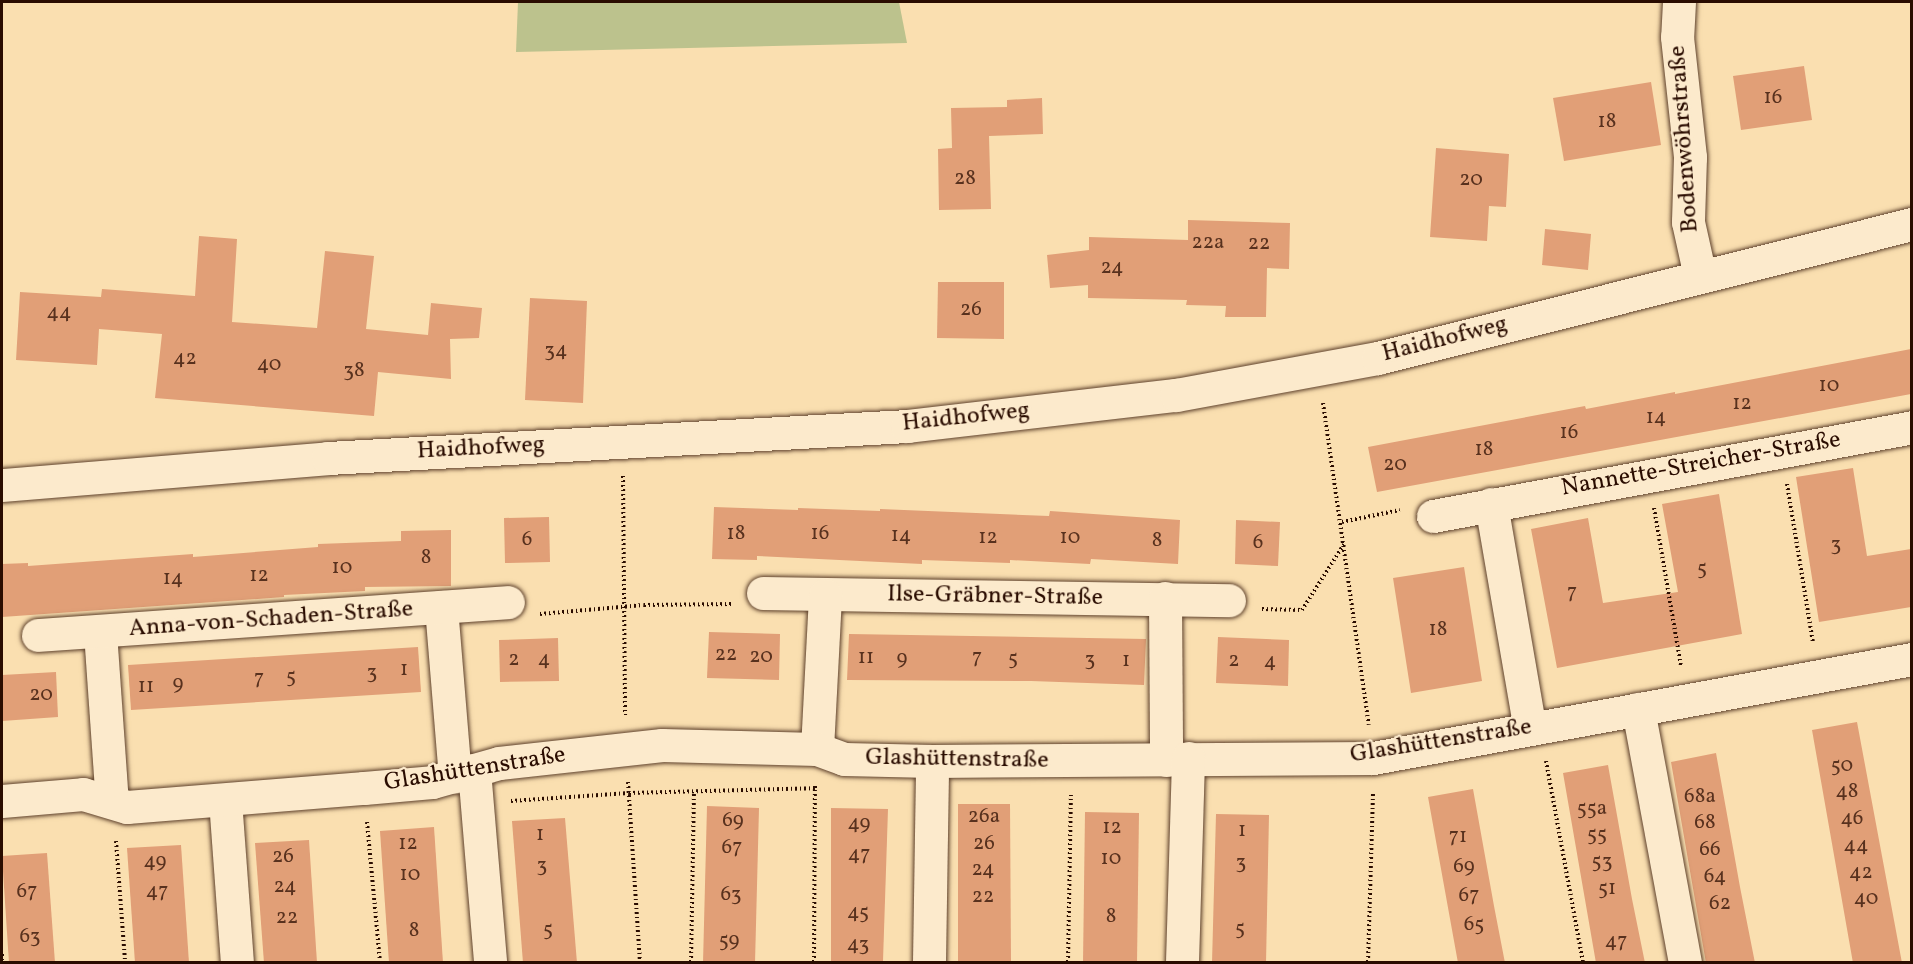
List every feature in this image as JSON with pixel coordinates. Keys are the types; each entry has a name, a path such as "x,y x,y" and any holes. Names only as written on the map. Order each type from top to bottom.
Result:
{"street":[{"name":"Bodenwöhrstraße","path":"1679,2 1677,37 1690,157 1688,222 1700,276"},
{"name":"Haidhofweg","path":"2,485 328,458 907,426 1176,394 1378,358 1911,224"},
{"name":"Nannette-Streicher-Straße","path":"1433,516 1911,427"},
{"path":"1491,504 1535,728"},
{"name":"Ilse-Gräbner-Straße","path":"763,593 1228,600"},
{"path":"817,749 825,595"},
{"path":"1165,598 1177,759 1182,963"},
{"name":"Anna-von-Schaden-Straße","path":"38,635 508,602"},
{"name":"Anna-von-Schaden-Straße","path":"441,607 465,772 477,804 490,963"},
{"name":"Anna-von-Schaden-Straße","path":"100,632 112,802"},
{"name":"Glashüttenstraße","path":"2,801 83,794 127,807 364,788 432,782 499,763 662,744 817,749 844,759 932,761 1373,758 1911,659"},
{"path":"1638,709 1685,963"},
{"path":"928,963 932,761"},
{"path":"225,800 237,963"}],"path":[{"path":"1324,410 1342,522 1373,758 1368,963"},
{"path":"623,442 625,747 640,963"},
{"path":"1782,450 1814,646"},
{"path":"1649,475 1682,670"},
{"path":"1342,522 1430,504 1433,516"},
{"path":"1228,600 1240,609 1302,610 1344,543"},
{"path":"508,602 508,617 624,608 763,603 763,593"},
{"path":"1535,728 1582,963"},
{"path":"814,963 817,749"},
{"path":"1068,963 1072,761"},
{"path":"364,788 380,963"},
{"path":"477,804 628,793 815,788"},
{"path":"691,963 694,791"},
{"path":"112,802 125,963"},
{"path":"2,954 2,963"}],"green space":[{"path":"518,2 899,2 907,43 516,52"}],"building":[{"path":"1804,66 1812,120 1741,130 1733,76"},
{"path":"1651,82 1661,145 1564,161 1553,98"},
{"path":"1042,98 1043,134 989,136 991,209 939,210 938,149 952,148 951,108 1007,107 1007,100"},
{"path":"1436,148 1509,154 1506,207 1489,206 1487,241 1430,237"},
{"path":"1188,220 1290,223 1289,269 1267,268 1266,317 1225,317 1226,306 1186,305 1187,300 1088,298 1088,285 1050,288 1047,255 1089,250 1089,237 1188,240"},
{"path":"1545,229 1591,234 1588,270 1542,265"},
{"path":"199,236 237,239 232,322 317,328 325,251 374,256 366,329 428,335 431,303 482,308 479,338 450,339 451,379 378,372 374,416 155,398 162,334 99,329 97,365 16,360 20,292 101,297 102,289 195,296"},
{"path":"938,282 1004,282 1004,339 937,338"},
{"path":"530,298 587,301 583,403 525,400"},
{"path":"1911,349 1911,394 1377,492 1368,447 1585,406 1586,409 1675,392 1675,394"},
{"path":"1853,468 1867,556 1911,549 1911,607 1819,622 1796,477"},
{"path":"1719,494 1742,634 1557,668 1531,529 1588,518 1603,603 1678,592 1662,504"},
{"path":"714,507 880,511 880,509 1049,516 1050,511 1180,520 1178,564 1091,559 1090,564 1010,560 1010,563 922,560 922,564 757,556 757,560 712,559"},
{"path":"549,517 550,562 505,563 504,518"},
{"path":"1236,520 1280,522 1278,566 1235,564"},
{"path":"451,530 451,586 365,587 365,591 2,617 2,564 28,563 28,566 193,554 193,557 318,547 318,544 401,541 401,531"},
{"path":"1464,567 1482,681 1411,693 1393,578"},
{"path":"709,632 780,634 779,680 707,678"},
{"path":"849,634 1146,639 1144,685 1031,681 847,680"},
{"path":"1218,637 1289,640 1288,686 1216,683"},
{"path":"558,638 559,681 500,682 499,640"},
{"path":"418,647 421,692 131,710 128,665"},
{"path":"56,672 58,717 2,721 2,675"},
{"path":"1857,722 1902,963 1853,963 1812,730"},
{"path":"1716,753 1755,963 1706,963 1671,762"},
{"path":"1608,765 1645,963 1596,963 1563,773"},
{"path":"1473,789 1505,963 1458,963 1428,797"},
{"path":"958,804 1010,804 1011,963 958,963"},
{"path":"707,806 759,808 755,963 703,963"},
{"path":"831,808 888,809 883,961 831,961"},
{"path":"1085,812 1139,813 1137,963 1083,963"},
{"path":"1216,814 1269,815 1266,963 1212,963"},
{"path":"565,818 577,963 523,963 512,821"},
{"path":"434,827 443,963 389,963 380,831"},
{"path":"309,840 317,963 264,963 255,843"},
{"path":"181,845 189,963 135,963 127,848"},
{"path":"47,853 55,963 9,963 2,856"}]}
